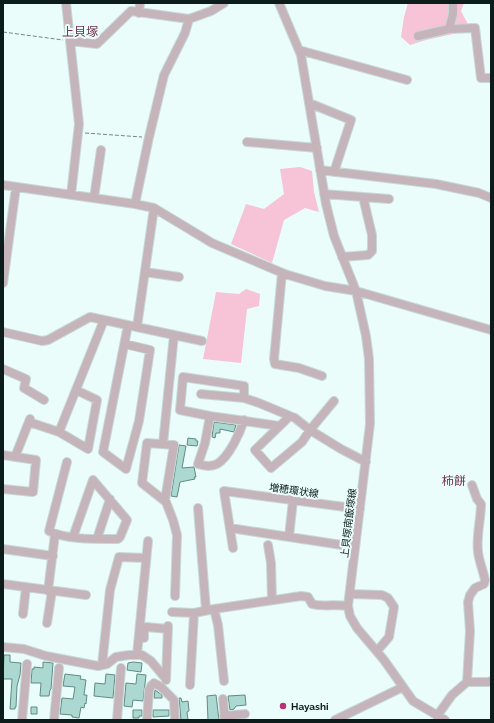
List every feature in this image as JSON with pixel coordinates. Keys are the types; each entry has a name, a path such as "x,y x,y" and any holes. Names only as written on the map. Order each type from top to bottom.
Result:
{"street":[{"path":"66,3 79,117 79,132 71,195"},
{"path":"139,13 140,3"},
{"path":"70,41 97,44 131,11 189,19 224,3"},
{"name":"上貝塚南飯塚線","path":"280,3 301,55 324,194 334,236 356,291 366,336 369,359 370,424 348,606"},
{"path":"448,29 453,14 453,3"},
{"path":"135,204 164,75 185,33 189,19"},
{"path":"418,36 448,29 475,28 481,78 491,78"},
{"path":"299,50 407,80"},
{"path":"309,103 351,120 334,172"},
{"path":"247,142 316,148"},
{"path":"94,198 101,150"},
{"path":"320,170 436,184 479,193 491,198"},
{"path":"3,185 154,208 212,243 282,273 325,286 356,291 491,330"},
{"path":"3,283 16,187"},
{"path":"324,194 389,199"},
{"path":"342,257 368,255 372,251 372,235 363,197"},
{"path":"138,327 154,208"},
{"path":"145,272 179,277"},
{"path":"282,273 274,359 275,364 299,368 322,376"},
{"path":"3,332 42,341 48,340 90,317 202,341"},
{"path":"59,432 104,320"},
{"path":"125,344 150,350 139,421 126,469 104,452 128,325"},
{"path":"163,444 174,335"},
{"path":"3,370 26,379 24,388 44,400"},
{"path":"244,398 244,386 183,377 180,410 279,426"},
{"path":"15,457 29,420 59,432 88,449 97,400 76,390"},
{"path":"201,394 244,398 295,418 310,430 341,450 366,462"},
{"path":"290,416 255,450 271,468 302,442 310,430 334,402"},
{"path":"210,416 205,443 198,464 205,466 217,464 227,454 240,433 244,420"},
{"path":"165,500 174,445 148,443 142,482 165,500 173,520 176,536 175,596"},
{"path":"3,455 36,460 33,492 3,489"},
{"path":"67,462 49,531 55,534 96,539 118,539 120,538 127,520 93,480 74,536"},
{"path":"467,682 470,631 468,602 470,595 475,588 484,584 485,580 478,552 478,533 482,504 477,499 472,485"},
{"name":"増穂環状線","path":"230,528 224,491 360,509"},
{"path":"96,539 110,499"},
{"path":"289,537 293,500"},
{"path":"198,508 206,610"},
{"path":"233,548 230,528 355,547"},
{"path":"47,623 55,534"},
{"path":"140,655 148,541"},
{"path":"268,545 271,563 272,600"},
{"path":"3,549 53,556"},
{"path":"102,665 110,590 119,557 146,558"},
{"path":"3,584 86,595"},
{"path":"23,614 26,588"},
{"path":"350,594 382,595 388,598 394,608 389,637 376,651"},
{"path":"172,612 194,613 301,596 308,597 312,604 348,606 350,616 357,628 413,701 441,718 452,695 467,682 491,681"},
{"path":"214,609 218,625 224,681"},
{"path":"190,685 194,613"},
{"path":"140,655 144,629 146,627 168,628 164,683"},
{"path":"3,647 24,649 46,656 98,666 107,664 116,657 140,655 151,661 174,700 175,720"},
{"path":"22,720 26,664"},
{"path":"54,720 60,668"},
{"path":"117,720 121,668"},
{"path":"148,720 149,690 154,683 164,683"},
{"path":"335,720 403,687"},
{"path":"223,699 225,718 245,714"}],"path":[{"path":"3,32 70,41"},
{"path":"79,132 149,138"}],"shaded area":[{"path":"408,3 464,3 461,11 471,30 410,45 401,37"},
{"path":"300,167 312,171 314,192 319,212 305,208 284,220 272,263 231,244 246,204 264,209 284,194 280,169"},
{"path":"246,289 260,294 259,306 247,309 241,363 203,359 216,292 239,294"}],"building":[{"path":"214,422 236,425 234,432 220,429 220,433 216,433 215,438 212,437"},
{"path":"188,438 196,439 196,441 198,441 197,446 187,445"},
{"path":"179,445 186,446 182,468 194,467 196,477 194,477 195,479 180,482 177,497 171,496"},
{"path":"4,655 10,655 10,662 21,663 15,709 10,709 12,679 3,679"},
{"path":"43,662 53,663 49,696 40,696 41,683 31,683 32,669 34,669 34,667 43,668"},
{"path":"128,663 142,663 141,672 127,670"},
{"path":"65,674 81,676 80,679 86,680 84,695 87,695 86,704 85,703 84,708 81,707 79,718 72,717 72,715 60,714 62,698 73,699 75,687 63,686"},
{"path":"106,674 115,675 113,698 94,696 95,683 105,684"},
{"path":"137,674 146,675 143,701 133,700 132,707 124,706 126,683 136,684"},
{"path":"155,690 162,695 162,698 154,698"},
{"path":"216,695 219,720 208,720 207,696"},
{"path":"245,695 246,705 236,706 234,709 230,710 228,696"},
{"path":"179,698 181,698 182,702 188,701 188,720 181,720"},
{"path":"31,707 37,707 37,714 31,714"},
{"path":"133,710 142,710 142,716 139,716 139,718 133,718"},
{"path":"153,710 169,710 169,716 153,717"}],"place":[{"name":"Hayashi","path":"283,706"}],"district":[{"name":"上貝塚","path":"80,32"},
{"name":"柿餅","path":"454,481"}]}
